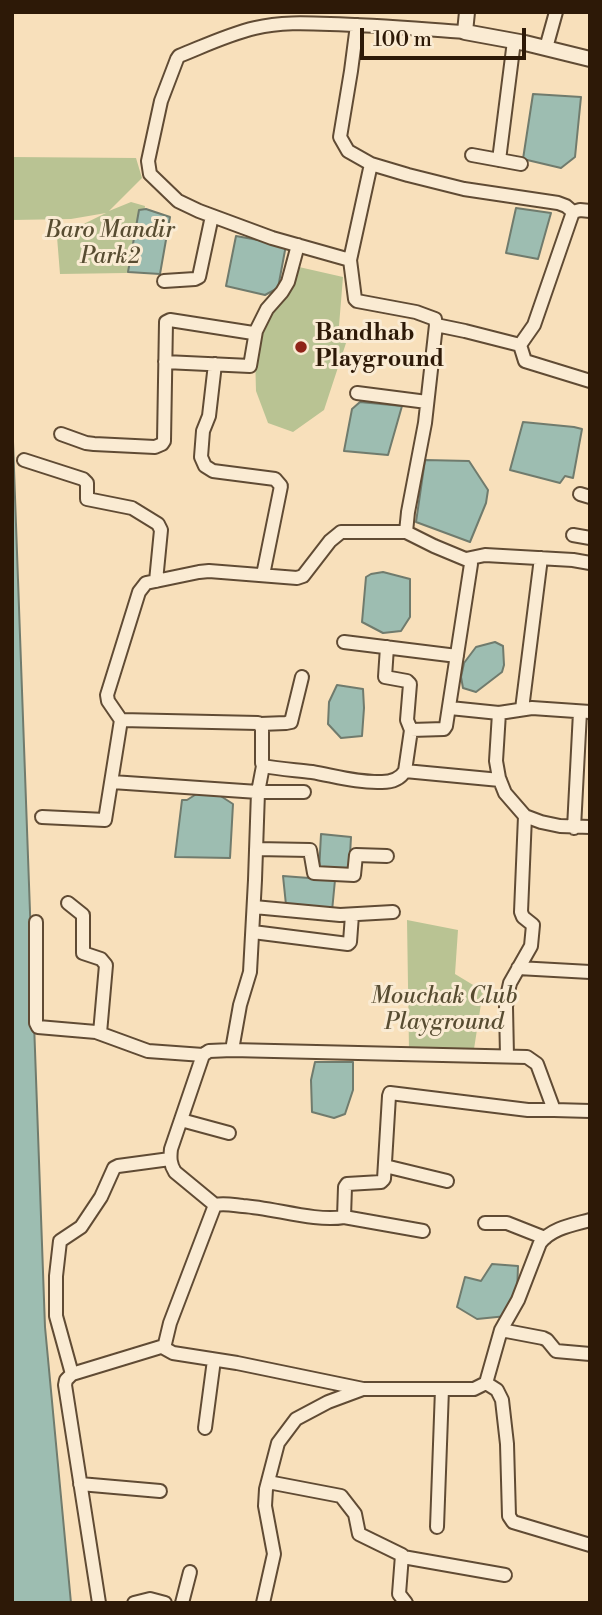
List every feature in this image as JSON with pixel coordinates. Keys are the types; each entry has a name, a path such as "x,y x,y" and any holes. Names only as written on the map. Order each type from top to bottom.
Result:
{"street":[{"path":"372,26 373,12"},
{"path":"465,32 467,12"},
{"path":"546,48 556,12"},
{"path":"351,260 272,238 212,216 178,201 150,174 148,161 161,101 179,56 274,18 294,23 351,21 372,26 465,32 590,59"},
{"path":"351,21 351,71 340,137 348,151 371,164 408,175 464,189 558,203 573,212"},
{"path":"499,160 514,41"},
{"path":"472,155 521,164"},
{"path":"371,164 351,260 355,299 416,312 435,319 436,325 425,423 406,532"},
{"path":"573,212 590,211"},
{"path":"573,212 534,325 520,345 524,361 590,381"},
{"path":"164,281 199,277 212,216"},
{"path":"165,362 250,366 256,331 267,309 288,282 298,245"},
{"path":"61,434 94,444 155,447 162,444 167,321 251,333 256,331"},
{"path":"436,325 520,345"},
{"path":"215,365 209,416 203,431 201,460 213,471 275,479 281,486 263,576"},
{"path":"357,393 427,402"},
{"path":"23,460 85,480 87,499 128,506 158,524 161,530 156,581"},
{"path":"42,817 105,820 121,720 107,695 139,593 146,583 218,571 297,578 303,576 330,541 341,532 406,532 466,559 471,564 446,728 411,730"},
{"path":"573,535 590,538"},
{"path":"466,559 480,555 590,563"},
{"path":"522,709 541,558"},
{"path":"344,642 457,656"},
{"path":"263,766 351,780 382,782 402,776 411,730 407,720 410,684 385,677 387,647"},
{"path":"121,720 286,723 293,719 302,677"},
{"path":"450,708 499,713 531,708 585,712 574,828"},
{"path":"499,713 496,761 505,793 525,816 574,828 590,827"},
{"path":"232,1050 240,1005 249,976 253,932 258,792 263,766 260,724"},
{"path":"405,771 500,780"},
{"path":"112,782 258,792 304,792"},
{"path":"507,1056 508,992 510,983 531,945 533,925 521,912 525,816"},
{"path":"257,849 310,850 314,873 324,875 354,875 356,855 387,856"},
{"path":"68,903 83,915 83,953 101,959 106,965 100,1033"},
{"path":"254,907 352,915 393,912"},
{"path":"253,932 348,944 351,938 352,915"},
{"path":"36,922 37,1026 40,1028 100,1033 143,1051 203,1055 209,1051 232,1050 527,1057 537,1064 554,1110"},
{"path":"518,968 590,972"},
{"path":"203,1055 170,1159 175,1172 215,1205 263,1207 324,1218 344,1217 422,1231"},
{"path":"344,1217 347,1184 382,1182 384,1179 390,1093 528,1110 590,1111"},
{"path":"181,1120 229,1133"},
{"path":"72,1374 56,1316 55,1276 60,1241 81,1227 101,1197 114,1168 170,1159"},
{"path":"385,1166 447,1181"},
{"path":"215,1205 170,1323 165,1350 363,1389 474,1389 486,1383 501,1330 518,1300 540,1243 564,1227 590,1220"},
{"path":"485,1223 507,1223 545,1238"},
{"path":"501,1330 543,1338 556,1350 590,1354"},
{"path":"99,1603 66,1380 72,1374 164,1346"},
{"path":"205,1428 214,1360"},
{"path":"486,1383 497,1390 502,1400 510,1520 590,1545"},
{"path":"263,1603 274,1554 265,1506 278,1443 296,1419 328,1402 363,1389"},
{"path":"437,1527 442,1390"},
{"path":"268,1482 341,1496 355,1514 360,1535 403,1557 505,1575"},
{"path":"80,1484 160,1491"},
{"path":"403,1557 399,1594 406,1603"},
{"path":"182,1603 190,1572"},
{"path":"134,1603 150,1599 165,1603"}],"green space":[{"name":"Baro Mandir Park2","path":"12,157 136,158 142,178 109,211 131,202 145,206 137,271 60,274 57,237 106,213 71,219 12,220"},
{"name":"Bandhab Playground","path":"299,267 343,277 338,338 347,340 324,410 293,432 268,423 256,391 255,355 270,312"},
{"name":"Mouchak Club Playground","path":"407,920 458,930 455,974 483,991 474,1049 409,1050"}],"shaded area":[{"path":"533,94 581,97 575,157 561,168 523,159"},
{"path":"516,208 551,213 538,259 506,253"},
{"path":"146,209 170,217 160,274 128,272 139,210"},
{"path":"236,236 286,245 278,288 265,295 226,286"},
{"path":"360,402 402,406 388,455 344,451 352,409"},
{"path":"12,414 45,1327 71,1603 12,1603"},
{"path":"523,422 582,429 573,478 565,476 560,483 510,470"},
{"path":"425,460 469,461 488,490 486,503 470,542 416,522"},
{"path":"383,572 410,579 410,617 401,631 383,633 362,622 366,577"},
{"path":"495,642 503,646 502,672 476,692 463,688 461,677 464,663 476,647"},
{"path":"337,685 363,689 362,736 341,738 328,724 329,702"},
{"path":"198,793 216,793 233,804 230,858 175,857 182,800"},
{"path":"321,834 351,837 349,873 319,872"},
{"path":"283,876 335,880 332,911 286,905"},
{"path":"315,1062 353,1062 353,1090 345,1114 334,1118 312,1112 311,1080"},
{"path":"492,1264 518,1266 517,1294 507,1316 477,1319 457,1307 465,1277 481,1281"}],"place":[{"name":"Bandhab Playground","path":"301,347"}]}
